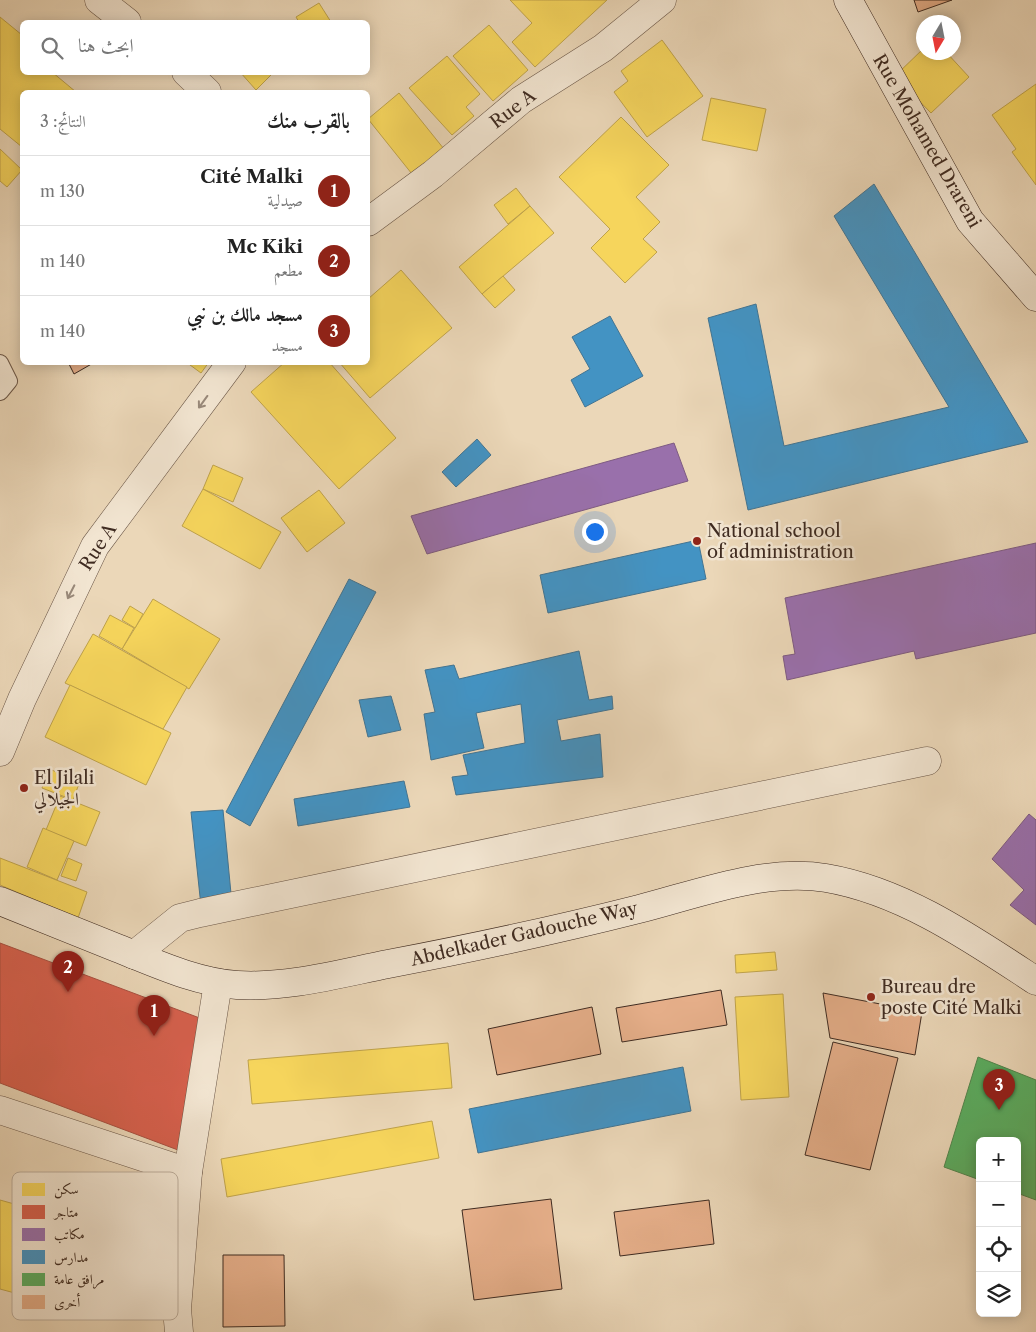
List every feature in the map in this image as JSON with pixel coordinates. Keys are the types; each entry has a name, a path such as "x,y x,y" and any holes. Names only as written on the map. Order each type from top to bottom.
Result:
{"street":[{"name":"Rue A","path":"370,221 434,174 521,100 603,48 662,0"},
{"name":"Rue Mohamed Drareni","path":"848,0 970,220 996,254 1036,298"},
{"path":"189,75 205,90"},
{"name":"Rue A","path":"0,752 22,699 94,546 230,365"},
{"path":"134,955 180,918 200,913 927,761"},
{"name":"Abdelkader Gadouche Way","path":"0,901 175,971 218,983 240,985 322,979 560,928 738,884 790,876 824,878 855,884 908,905 953,928 1036,981"},
{"path":"178,1286 188,1172 218,983"},
{"path":"0,1110 188,1172"}],"lane":[{"path":"0,363 9,381 0,392"}],"building: سكن":[{"path":"510,0 607,0 535,67 512,42 532,23"},
{"path":"319,3 330,20 298,20 296,17"},
{"path":"0,17 20,33 20,75 56,75 74,90 20,90 20,145 0,129"},
{"path":"489,25 528,70 493,101 453,56"},
{"path":"662,40 703,96 647,137 614,92 628,81 621,71"},
{"path":"447,56 480,94 466,107 474,116 452,135 409,88"},
{"path":"916,56 916,60 953,60 969,77 931,113 895,76"},
{"path":"243,75 271,75 256,90"},
{"path":"1036,84 1036,185 1012,152 1016,149 992,115"},
{"path":"399,93 448,154 416,179 370,122 370,117"},
{"path":"711,98 766,109 757,151 702,140"},
{"path":"621,117 669,165 636,197 660,222 643,239 657,252 625,283 591,248 610,229 559,177"},
{"path":"0,149 20,168 20,172 7,187 0,181"},
{"path":"516,188 530,206 508,224 494,205"},
{"path":"530,206 554,233 482,294 459,267"},
{"path":"401,270 452,328 370,398 342,365 370,365 370,297"},
{"path":"503,276 515,290 495,308 482,294"},
{"path":"190,365 207,365 201,373"},
{"path":"282,365 332,365 396,438 339,489 251,392"},
{"path":"213,465 243,478 233,502 203,489"},
{"path":"203,489 281,532 260,569 182,526"},
{"path":"319,490 345,523 307,552 281,518"},
{"path":"153,599 220,639 189,689 122,649"},
{"path":"130,606 143,614 135,628 122,620"},
{"path":"110,615 134,628 122,649 99,636"},
{"path":"93,634 187,687 163,729 65,683"},
{"path":"70,685 171,733 146,785 45,737"},
{"path":"49,769 80,781 73,800 42,788"},
{"path":"60,796 100,812 86,846 46,830"},
{"path":"43,828 74,841 57,880 27,867"},
{"path":"0,858 87,892 78,918 0,885"},
{"path":"68,858 82,864 76,881 61,876"},
{"path":"775,952 777,970 736,973 735,955"},
{"path":"783,994 789,1097 741,1100 735,997"},
{"path":"448,1043 452,1088 252,1104 248,1060"},
{"path":"432,1121 439,1158 227,1197 221,1159"},
{"path":"0,1200 12,1203 12,1292 0,1289"}],"building: متاجر":[{"path":"0,943 205,1020 178,1150 0,1083"}],"building: مكاتب":[{"path":"674,443 688,481 427,554 411,516"},
{"path":"1036,543 1036,633 916,659 914,651 787,680 783,656 795,654 785,598"},
{"path":"1029,814 1036,820 1036,925 1010,905 1024,890 992,859"}],"building: مدارس":[{"path":"874,184 1028,442 748,510 708,318 756,304 784,446 949,407 834,216"},
{"path":"610,316 643,376 585,407 571,380 590,369 572,337"},
{"path":"477,439 491,455 456,487 442,472"},
{"path":"698,540 706,579 548,613 540,575"},
{"path":"349,579 376,592 250,826 226,812"},
{"path":"579,651 589,700 612,696 613,709 557,720 561,741 600,734 603,777 456,795 452,777 468,775 463,755 525,743 521,704 476,713 484,748 431,760 424,714 435,712 425,670 454,665 459,679"},
{"path":"391,696 401,730 368,737 359,700"},
{"path":"404,781 410,807 298,826 294,799"},
{"path":"223,810 232,904 201,906 191,812"},
{"path":"683,1067 691,1111 478,1153 469,1109"}],"building: مرافق عامة":[{"path":"978,1057 1036,1080 1036,1200 1021,1194 1021,1137 976,1137 976,1179 944,1167"}],"building: أخرى":[{"path":"914,0 952,0 918,12"},
{"path":"70,365 90,365 74,374"},
{"path":"721,990 727,1025 622,1042 616,1008"},
{"path":"823,993 922,1012 915,1055 830,1038"},
{"path":"592,1007 601,1054 497,1075 488,1029"},
{"path":"833,1042 898,1058 870,1170 805,1155"},
{"path":"551,1199 562,1289 474,1300 462,1210"},
{"path":"709,1200 714,1244 620,1256 614,1212"},
{"path":"223,1255 284,1255 285,1326 223,1327"}],"place":[{"name":"National school of administration","path":"697,541"},
{"name":"El Jilali الجيلالي","path":"24,788"},
{"name":"Mc Kiki","path":"68,992"},
{"name":"Bureau dre poste Cité Malki","path":"871,997"},
{"name":"Cité Malki","path":"154,1036"},
{"name":"مسجد مالك بن نبي","path":"999,1110"}]}
